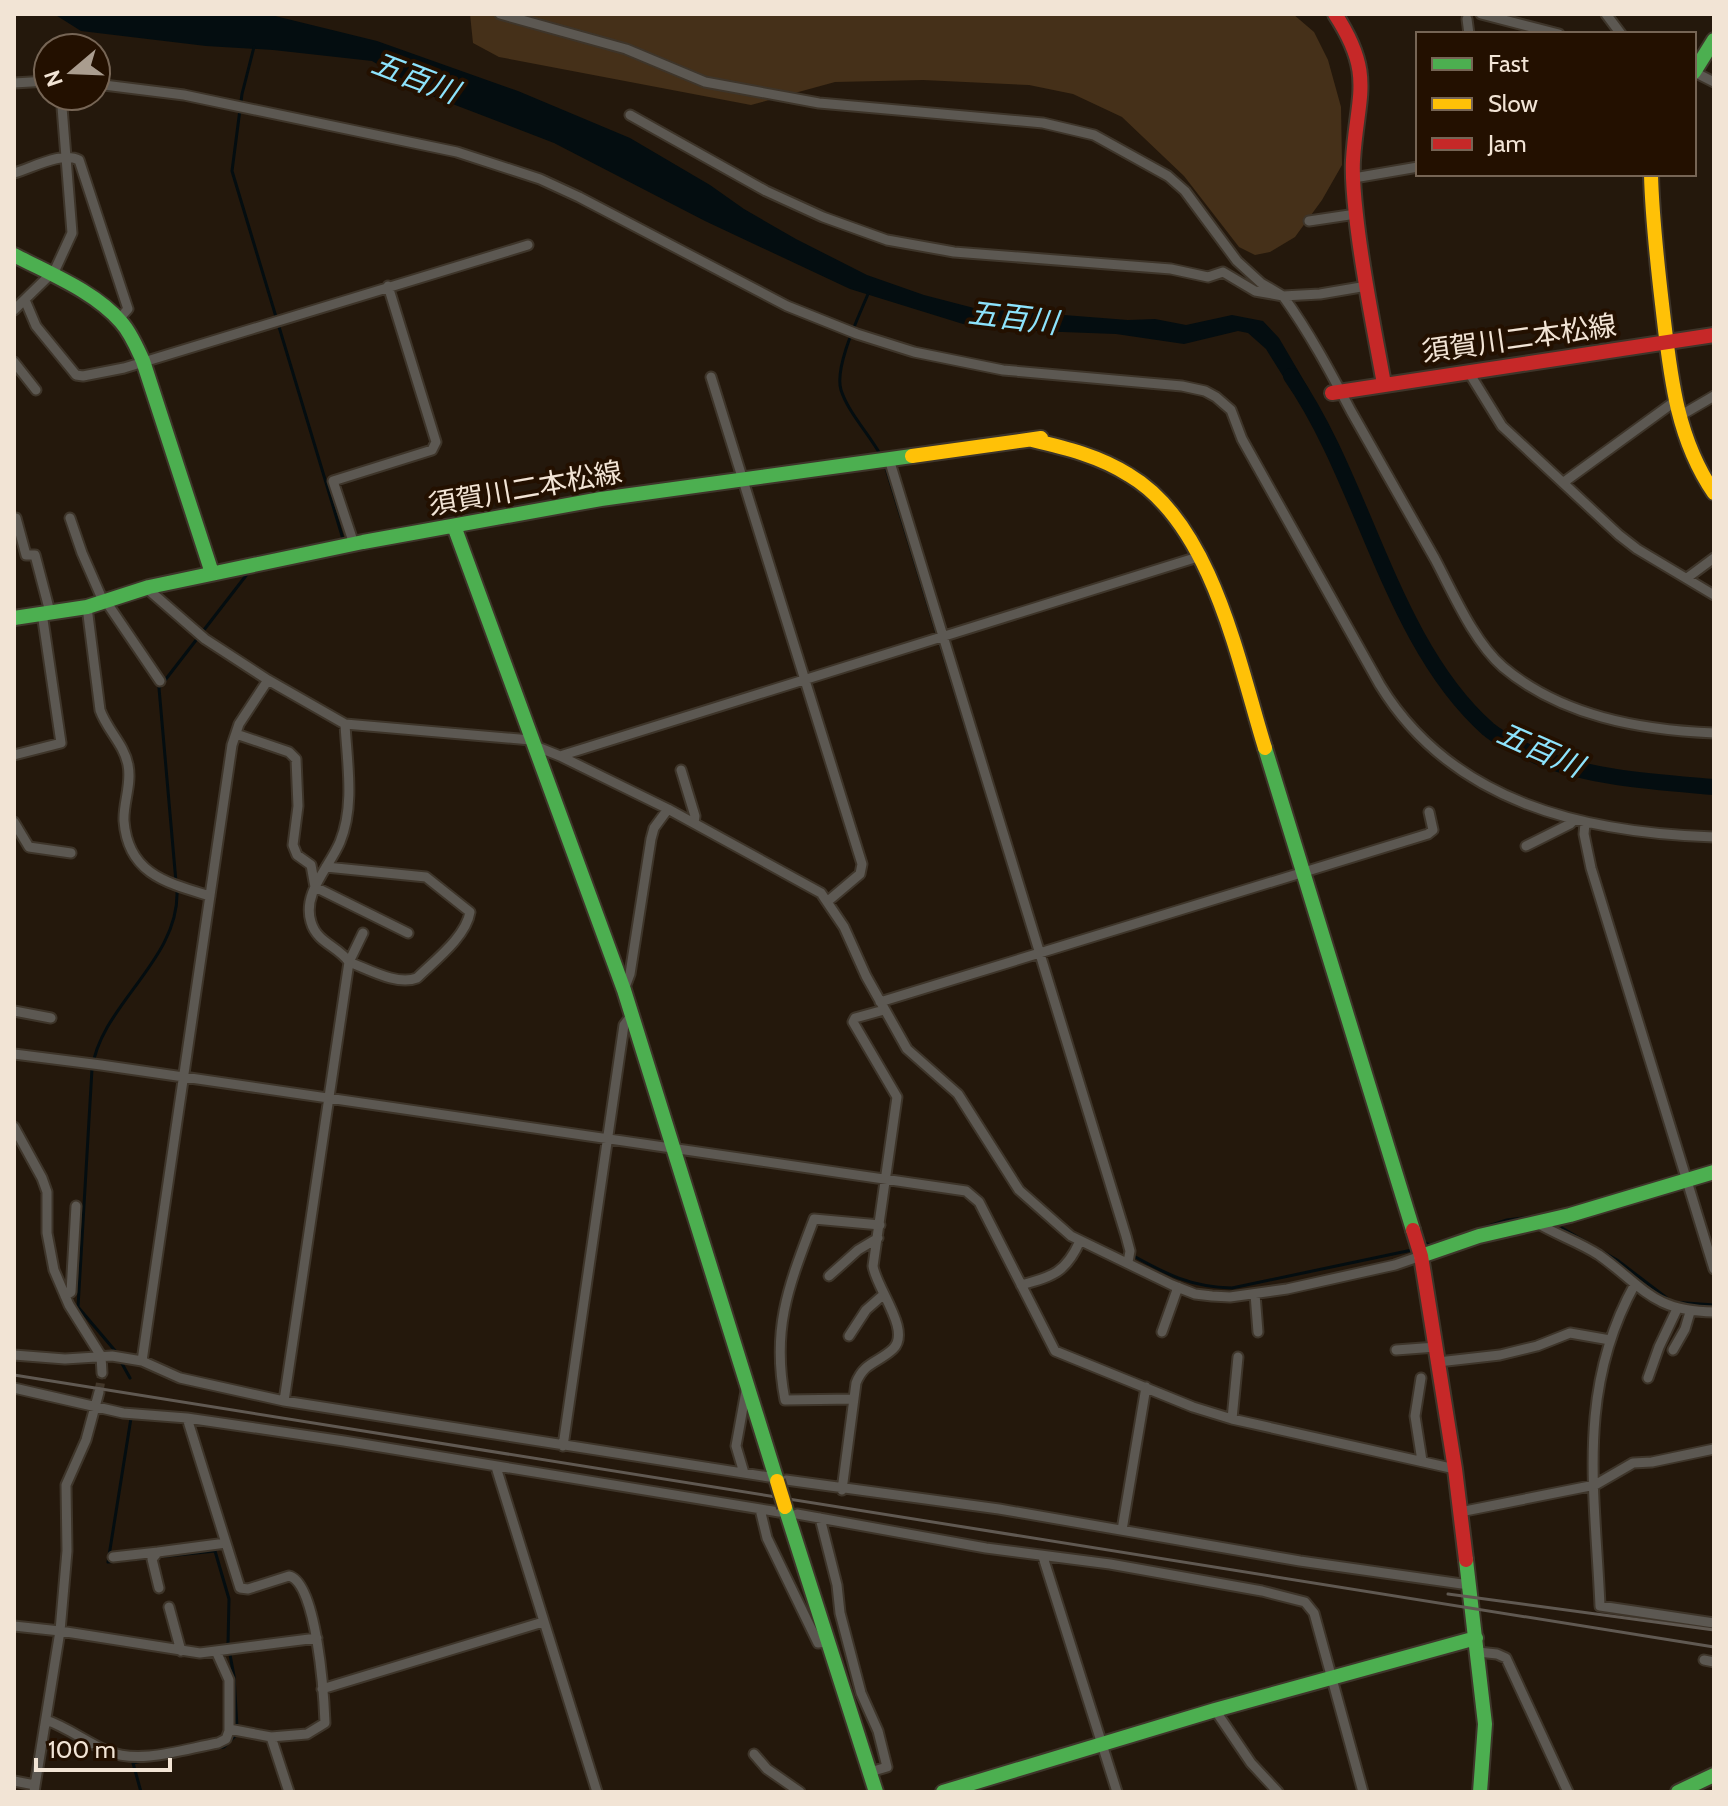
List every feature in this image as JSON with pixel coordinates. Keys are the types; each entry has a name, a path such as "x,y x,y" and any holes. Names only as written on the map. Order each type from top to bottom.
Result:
{"street":[{"path":"500,14 626,49 692,78 717,84 819,103 1043,123 1094,135 1168,176 1185,191 1237,261 1261,283 1283,296 1302,322 1337,392 1463,610 1501,665 1548,698 1576,710 1657,728 1714,733"},
{"path":"1335,14 1354,42 1361,65 1363,84 1353,160 1356,214 1384,384"},
{"path":"1481,14 1551,32"},
{"path":"1606,14 1620,32"},
{"path":"1465,32 1467,19"},
{"path":"1696,69 1714,40"},
{"path":"1696,73 1714,82"},
{"path":"112,86 184,95 457,152 501,165 579,197 787,306 857,334 914,352 1003,370 1182,386 1216,397 1231,410 1242,439 1387,696 1411,729 1444,760 1512,797 1574,820 1664,835 1714,837"},
{"path":"14,310 55,270 72,233 62,112"},
{"path":"630,115 766,191 823,217 887,240 954,252 1171,269 1208,277 1223,272 1255,291 1283,296 1367,286"},
{"path":"14,173 64,157 79,160 128,309 119,319"},
{"path":"1354,178 1416,167"},
{"path":"1651,176 1652,215 1674,402 1692,458 1714,493"},
{"path":"1309,221 1356,214"},
{"path":"25,300 36,326 76,375 124,368 528,245"},
{"path":"14,255 119,319 132,338 143,361 212,573"},
{"path":"354,544 333,481 432,450 436,442 388,286"},
{"name":"須賀川二本松線","path":"1337,392 1714,335"},
{"path":"14,362 36,390"},
{"path":"1468,371 1502,426 1619,535 1714,595"},
{"path":"711,377 862,864 860,874 828,901"},
{"path":"1678,417 1714,396"},
{"path":"1564,482 1674,402"},
{"name":"須賀川二本松線","path":"14,618 87,607 149,587 354,544 601,499 1051,436"},
{"path":"1032,440 1092,455 1135,477 1176,516 1201,556 1223,612 1421,1256 1455,1469 1477,1645 1485,1724 1480,1792"},
{"path":"889,459 1130,1251 1128,1262"},
{"path":"14,755 61,743 46,613 35,555 26,555 16,518"},
{"path":"70,518 104,601 160,681"},
{"path":"454,526 624,990 876,1792"},
{"path":"560,756 1201,556"},
{"path":"1687,578 1714,558"},
{"path":"149,587 200,636 345,724 532,743 668,809 814,887 828,901 844,927 882,1006 914,1057 964,1100 1019,1190 1059,1228 1080,1241 1178,1287 1203,1296 1230,1297 1380,1268 1479,1236 1537,1223 1714,1172"},
{"path":"87,607 100,710 128,765 124,820 138,864 177,886 210,896"},
{"path":"142,1361 236,734 268,680"},
{"path":"326,867 426,877 470,912 468,921 415,980 391,978 349,962 314,931 309,907 315,887 326,867 340,842 346,822 345,724"},
{"path":"236,734 294,754 298,806 293,845 297,855 311,865 315,887"},
{"path":"681,770 695,816 694,823"},
{"path":"624,990 630,974 651,839 654,828 668,809"},
{"path":"842,1490 854,1399 861,1372 893,1349 898,1340 898,1326 873,1266 897,1097 853,1022 855,1018 882,1006 1038,954 1428,834 1433,830 1429,812"},
{"path":"1526,846 1574,820"},
{"path":"14,822 29,847 71,853"},
{"path":"1585,823 1591,868 1714,1269"},
{"path":"315,887 408,933"},
{"path":"284,1401 349,962 363,933"},
{"path":"14,1011 51,1018"},
{"path":"563,1446 624,1025 631,1016"},
{"path":"14,1054 966,1191 974,1195 1055,1351 1193,1407 1232,1419 1455,1469"},
{"path":"14,1127 47,1192 47,1233 54,1270 65,1296 101,1356 102,1373"},
{"path":"65,1296 71,1292 76,1206"},
{"path":"854,1399 785,1400 779,1349 783,1308 814,1219 880,1225"},
{"path":"1537,1223 1599,1256 1662,1304 1690,1312 1714,1312"},
{"path":"829,1276 858,1250 878,1238"},
{"path":"1021,1285 1053,1276 1068,1263 1080,1241"},
{"path":"1635,1284 1615,1323 1594,1404 1600,1606 1714,1623"},
{"path":"1162,1332 1178,1287"},
{"path":"1255,1294 1258,1332"},
{"path":"849,1336 866,1310 883,1295"},
{"path":"1648,1378 1677,1309"},
{"path":"1673,1350 1690,1312"},
{"path":"1396,1350 1437,1354 1524,1349 1570,1333 1610,1340"},
{"path":"14,1355 54,1359 112,1356 142,1361 180,1378 284,1401 842,1490 999,1509 1300,1561 1469,1585"},
{"path":"1232,1419 1238,1357"},
{"path":"1421,1378 1415,1416 1422,1461"},
{"path":"744,1473 736,1446 747,1385"},
{"path":"1122,1530 1146,1387"},
{"path":"14,1388 123,1413 187,1418 344,1441 787,1511 1043,1557 1110,1564 1262,1591 1305,1602 1314,1613 1363,1792"},
{"path":"14,1781 35,1788 60,1631 67,1551 66,1485 86,1440 99,1392"},
{"path":"187,1418 238,1584 243,1589 289,1576 300,1581 317,1638 325,1723 307,1734 271,1737 229,1729"},
{"path":"1460,1512 1595,1485 1633,1463 1714,1449"},
{"path":"496,1467 597,1792"},
{"path":"760,1509 767,1538 818,1643 828,1642"},
{"path":"820,1518 861,1693 878,1731 887,1767 870,1772"},
{"path":"113,1557 226,1543"},
{"path":"158,1552 152,1559 159,1588"},
{"path":"1043,1557 1117,1792"},
{"path":"169,1607 181,1651"},
{"path":"322,1689 543,1622"},
{"path":"14,1626 181,1651 224,1650 317,1638"},
{"path":"943,1792 1331,1676 1477,1645 1506,1658 1568,1792"},
{"path":"46,1720 106,1751 135,1757 218,1743 226,1739 229,1729 229,1680 224,1650"},
{"path":"1215,1710 1251,1763 1278,1792"},
{"path":"271,1737 289,1792"},
{"path":"754,1754 767,1769 800,1792"},
{"path":"1678,1792 1714,1775"}],"shaded area":[{"path":"470,14 1293,14 1314,32 1328,60 1341,107 1342,165 1295,237 1270,252 1255,255 1239,247 1184,176 1122,117 1073,94 1029,85 923,80 835,82 751,105 499,57 473,43"}],"water":[{"path":"54,14 267,14 377,41 518,91 630,138 796,239 867,275 924,295 974,308 1128,320 1155,319 1186,325 1232,315 1263,321 1279,338 1310,391 1294,394 1266,349 1248,333 1238,331 1184,344 1116,334 1008,330 963,324 850,289 705,221 554,143 429,95 372,61 81,31"}],"waterway":[{"path":"254,47 242,94 232,171 343,539 256,557"},
{"path":"868,294 848,342 840,380 848,406 880,454"},
{"name":"五百川","path":"1291,376 1317,418 1380,560 1426,652 1454,693 1488,729 1541,758 1583,771 1714,787"},
{"path":"885,465 1025,920"},
{"path":"176,882 159,688 248,573"},
{"path":"117,1353 78,1307 92,1069 98,1046 110,1023 166,938 175,915 177,890"},
{"path":"1479,1229 1507,1220 1537,1216"},
{"path":"1562,1228 1617,1260 1672,1302 1714,1305"},
{"path":"1119,1229 1125,1249"},
{"path":"1422,1242 1430,1245 1464,1234"},
{"path":"1130,1254 1179,1278 1203,1285 1232,1288 1412,1250 1411,1247"},
{"path":"120,1360 130,1378"},
{"path":"131,1418 108,1562 150,1558"},
{"path":"158,1557 215,1551 229,1599 228,1644 234,1676 237,1727"},
{"path":"217,1748 224,1747 236,1735"},
{"path":"141,1792 133,1763 146,1760"}],"tunnel":[{"path":"99,1392 102,1373"}],"railway":[{"path":"14,1375 1714,1647"},
{"path":"1448,1594 1714,1630"}],"traffic: fast":[{"path":"1696,69 1714,40"},
{"path":"14,255 85,292 110,311 128,331 143,361 212,573"},
{"path":"14,618 87,607 149,587 363,542 601,499 912,456"},
{"path":"454,526 624,990 777,1481"},
{"path":"1265,748 1413,1230"},
{"path":"1421,1256 1479,1236 1570,1215 1714,1172"},
{"path":"785,1507 876,1792"},
{"path":"1466,1560 1485,1724 1480,1792"},
{"path":"943,1792 1215,1710 1476,1638"},
{"path":"1678,1792 1714,1775"}],"traffic: slow":[{"path":"1651,176 1658,272 1676,402 1691,449 1714,493"},
{"path":"912,456 1041,438"},
{"path":"1032,440 1082,453 1118,468 1158,497 1181,526 1218,597 1265,748"},
{"path":"777,1481 785,1507"}],"traffic: jam":[{"path":"1335,14 1355,53 1359,70 1354,194 1384,384"},
{"path":"1332,393 1714,335"},
{"path":"1413,1230 1421,1256 1455,1469 1466,1560"}]}
